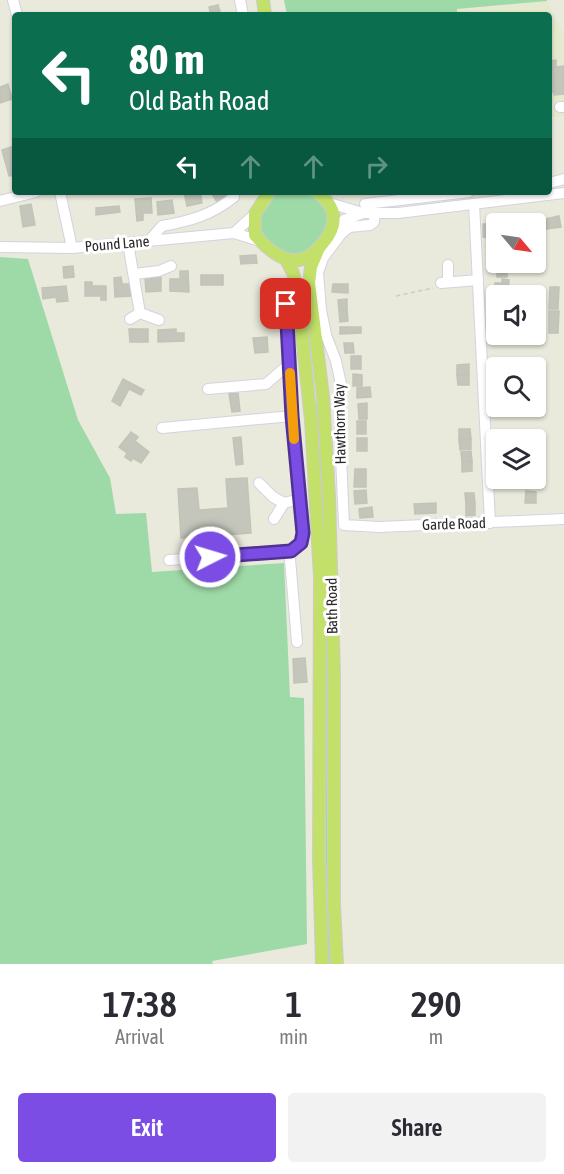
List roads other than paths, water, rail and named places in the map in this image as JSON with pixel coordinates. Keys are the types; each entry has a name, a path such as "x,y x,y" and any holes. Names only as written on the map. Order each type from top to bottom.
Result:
{"main road":[{"path":"267,195 255,214 254,232 260,241 286,259 302,261 318,250"},
{"path":"321,195 330,203 334,215 332,230"},
{"name":"Bath Road","path":"332,230 318,250 311,267 309,283 323,396 332,598 334,905 337,964"},
{"name":"Bath Road","path":"286,259 296,282 309,399 320,577 319,859 322,964"},
{"path":"309,399 323,396"}],"street":[{"path":"0,201 24,195"},
{"path":"61,195 72,248"},
{"path":"332,230 364,209 397,200 442,195"},
{"path":"330,203 375,213 398,213 548,195"},
{"path":"149,241 162,225 200,218 217,211 234,197"},
{"path":"397,200 398,213"},
{"path":"474,204 490,523"},
{"name":"Hawthorn Way","path":"344,525 340,434 341,384 336,361 326,335 318,273 323,258 346,229 370,225 374,222 375,213"},
{"path":"234,233 255,214"},
{"name":"Pound Lane","path":"0,247 72,248 234,233 260,241"},
{"path":"128,243 128,265 135,274 140,313"},
{"path":"448,265 445,282 478,280"},
{"path":"135,274 163,275 171,266"},
{"path":"169,560 291,551 301,543 303,533 292,416 286,304"},
{"path":"130,319 140,313"},
{"path":"140,313 159,320"},
{"path":"208,389 266,384 289,364"},
{"path":"292,402 309,399"},
{"path":"162,428 292,416"},
{"path":"259,483 267,493 284,503"},
{"path":"274,519 284,503 300,498"},
{"name":"Garde Road","path":"344,525 379,527 564,519"},
{"path":"291,551 297,642"}]}
